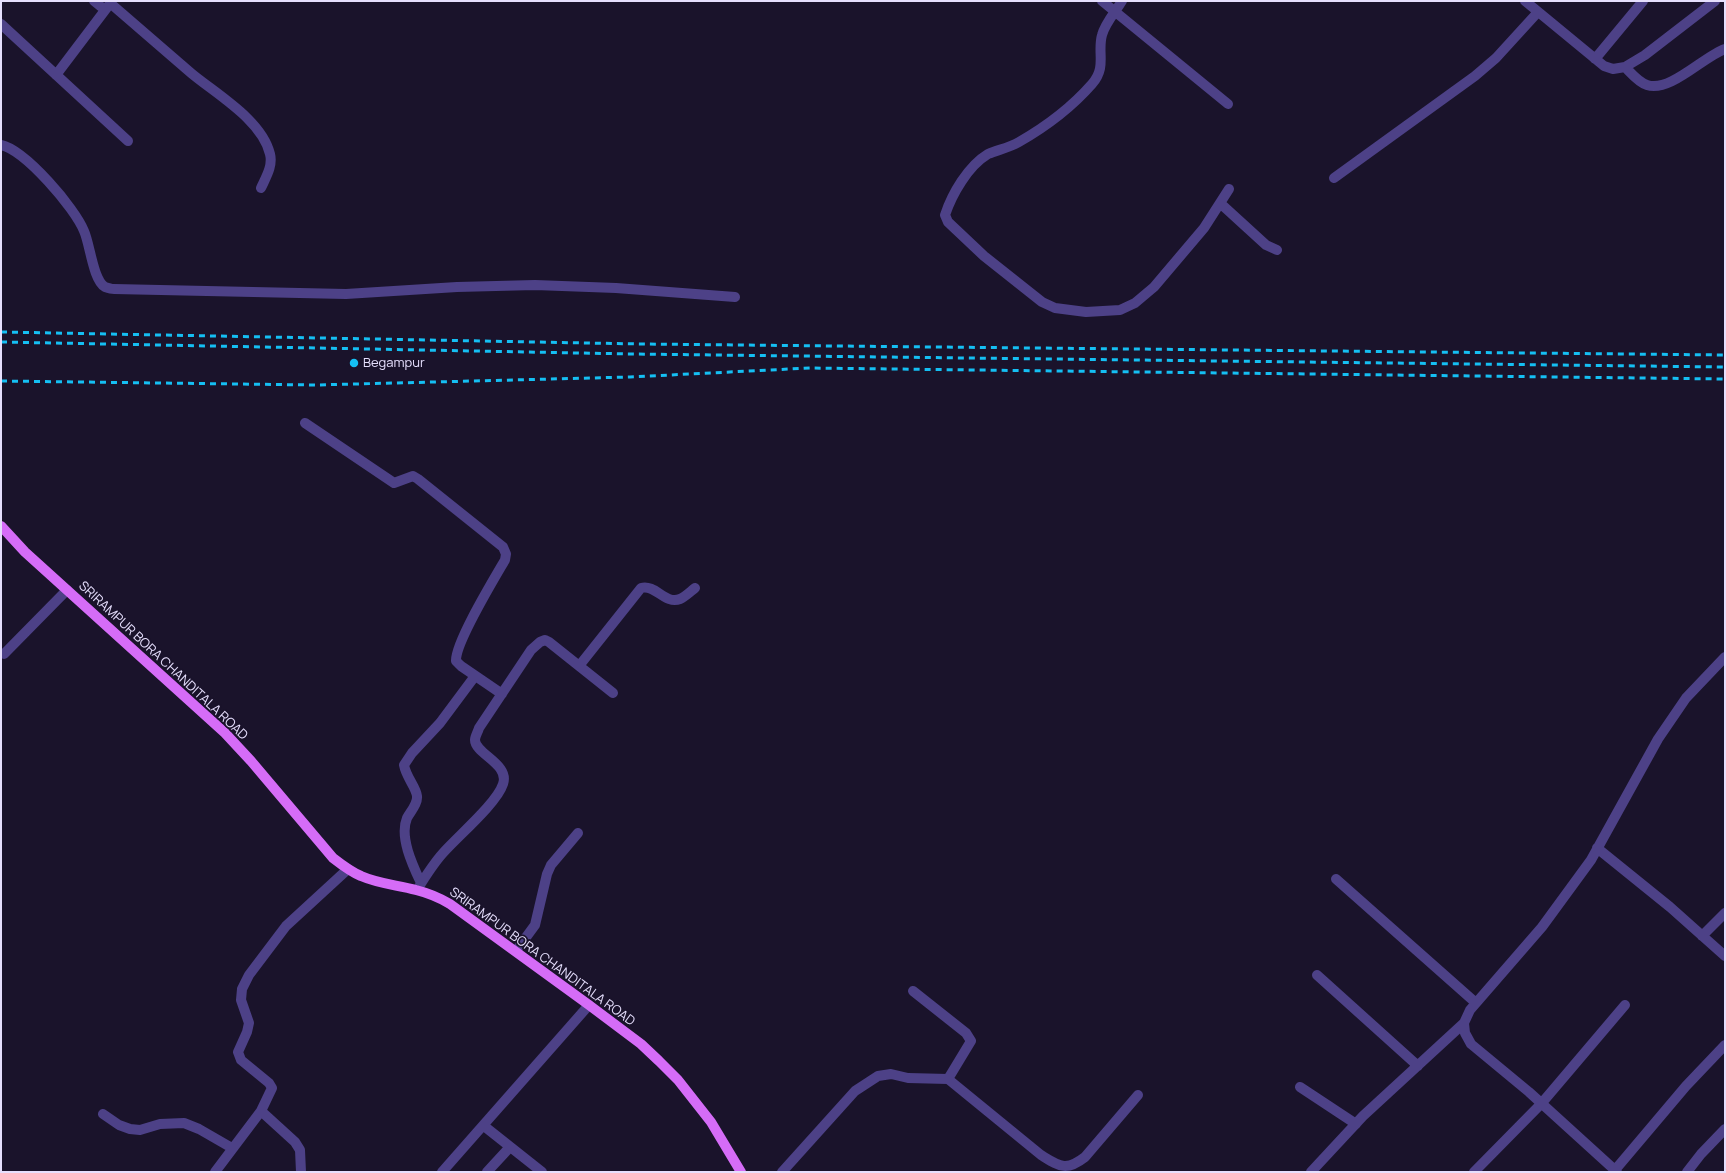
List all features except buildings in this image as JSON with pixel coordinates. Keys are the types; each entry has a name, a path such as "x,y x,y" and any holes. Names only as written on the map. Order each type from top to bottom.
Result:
{"main road":[{"name":"SRIRAMPUR BORA CHANDITALA ROAD","path":"1,526 25,552 66,590 225,733 251,761 333,858 348,869 368,878 419,886 450,904 641,1044 678,1080 711,1122 741,1172"}],"street":[{"path":"94,1 109,5 240,112 261,134 270,151 272,159 261,188"},
{"path":"1102,1 1228,104"},
{"path":"1122,1 1102,33 1100,44 1102,59 1101,69 1094,82 1076,103 1054,120 1018,143 1001,151 989,154 979,161 966,176 949,204 945,215 948,222 984,256 1042,302 1055,308 1086,312 1120,310 1135,303 1154,287 1204,228 1229,189"},
{"path":"1525,1 1604,66 1613,69 1625,67 1645,55 1715,1"},
{"path":"1595,59 1643,1"},
{"path":"56,75 109,5"},
{"path":"1334,178 1475,76 1496,58 1538,12"},
{"path":"1,24 128,141"},
{"path":"1625,67 1643,83 1656,86 1668,83 1725,49"},
{"path":"1,145 14,149 72,208 84,230 98,278 104,286 114,290 346,294 457,287 535,285 616,288 735,296"},
{"path":"1220,203 1266,245 1277,250"},
{"path":"305,423 394,483 413,476 418,479 503,547 506,554 505,560 470,623 457,649 456,656 456,661 502,694"},
{"path":"579,666 641,588 652,588 667,598 673,600 680,599 696,588"},
{"path":"4,654 66,590"},
{"path":"419,886 443,853 483,812 503,784 504,778 501,770 476,745 475,738 479,728 531,650 540,642 545,640 549,642 613,693"},
{"path":"1312,1172 1356,1124 1464,1023 1470,1010 1542,927 1591,860 1658,739 1686,698 1725,657"},
{"path":"419,886 410,861 405,830 407,819 417,800 417,795 406,774 404,766 412,753 440,723 475,676"},
{"path":"516,951 535,925 547,874 551,865 555,858 578,833"},
{"path":"1597,848 1640,882 1725,956"},
{"path":"215,1172 260,1111 272,1088 269,1083 241,1060 238,1052 247,1032 249,1023 241,1000 242,989 249,975 286,926 348,869"},
{"path":"1336,879 1476,1003"},
{"path":"1702,936 1725,913"},
{"path":"1317,975 1418,1066"},
{"path":"913,991 966,1033 971,1040 948,1079"},
{"path":"442,1172 589,1005"},
{"path":"1474,1172 1541,1104 1625,1005"},
{"path":"1464,1023 1465,1033 1471,1044 1616,1171 1686,1086 1725,1045"},
{"path":"782,1172 855,1091 878,1076 891,1074 908,1078 948,1079 1041,1155 1056,1164 1066,1166 1075,1165 1085,1157 1138,1095"},
{"path":"1300,1087 1356,1124"},
{"path":"260,1111 295,1142 300,1150 301,1172"},
{"path":"103,1114 119,1125 130,1129 140,1130 160,1124 184,1123 199,1129 232,1148"},
{"path":"484,1126 510,1147 530,1168 542,1172"},
{"path":"1687,1172 1725,1128"},
{"path":"487,1172 510,1147"}],"railway":[{"path":"1,332 641,344 1725,355"},
{"path":"1,342 632,354 1725,367"},
{"path":"1,381 316,385 630,377 810,368 1725,379"}],"place":[{"name":"Begampur","path":"354,363"}]}
